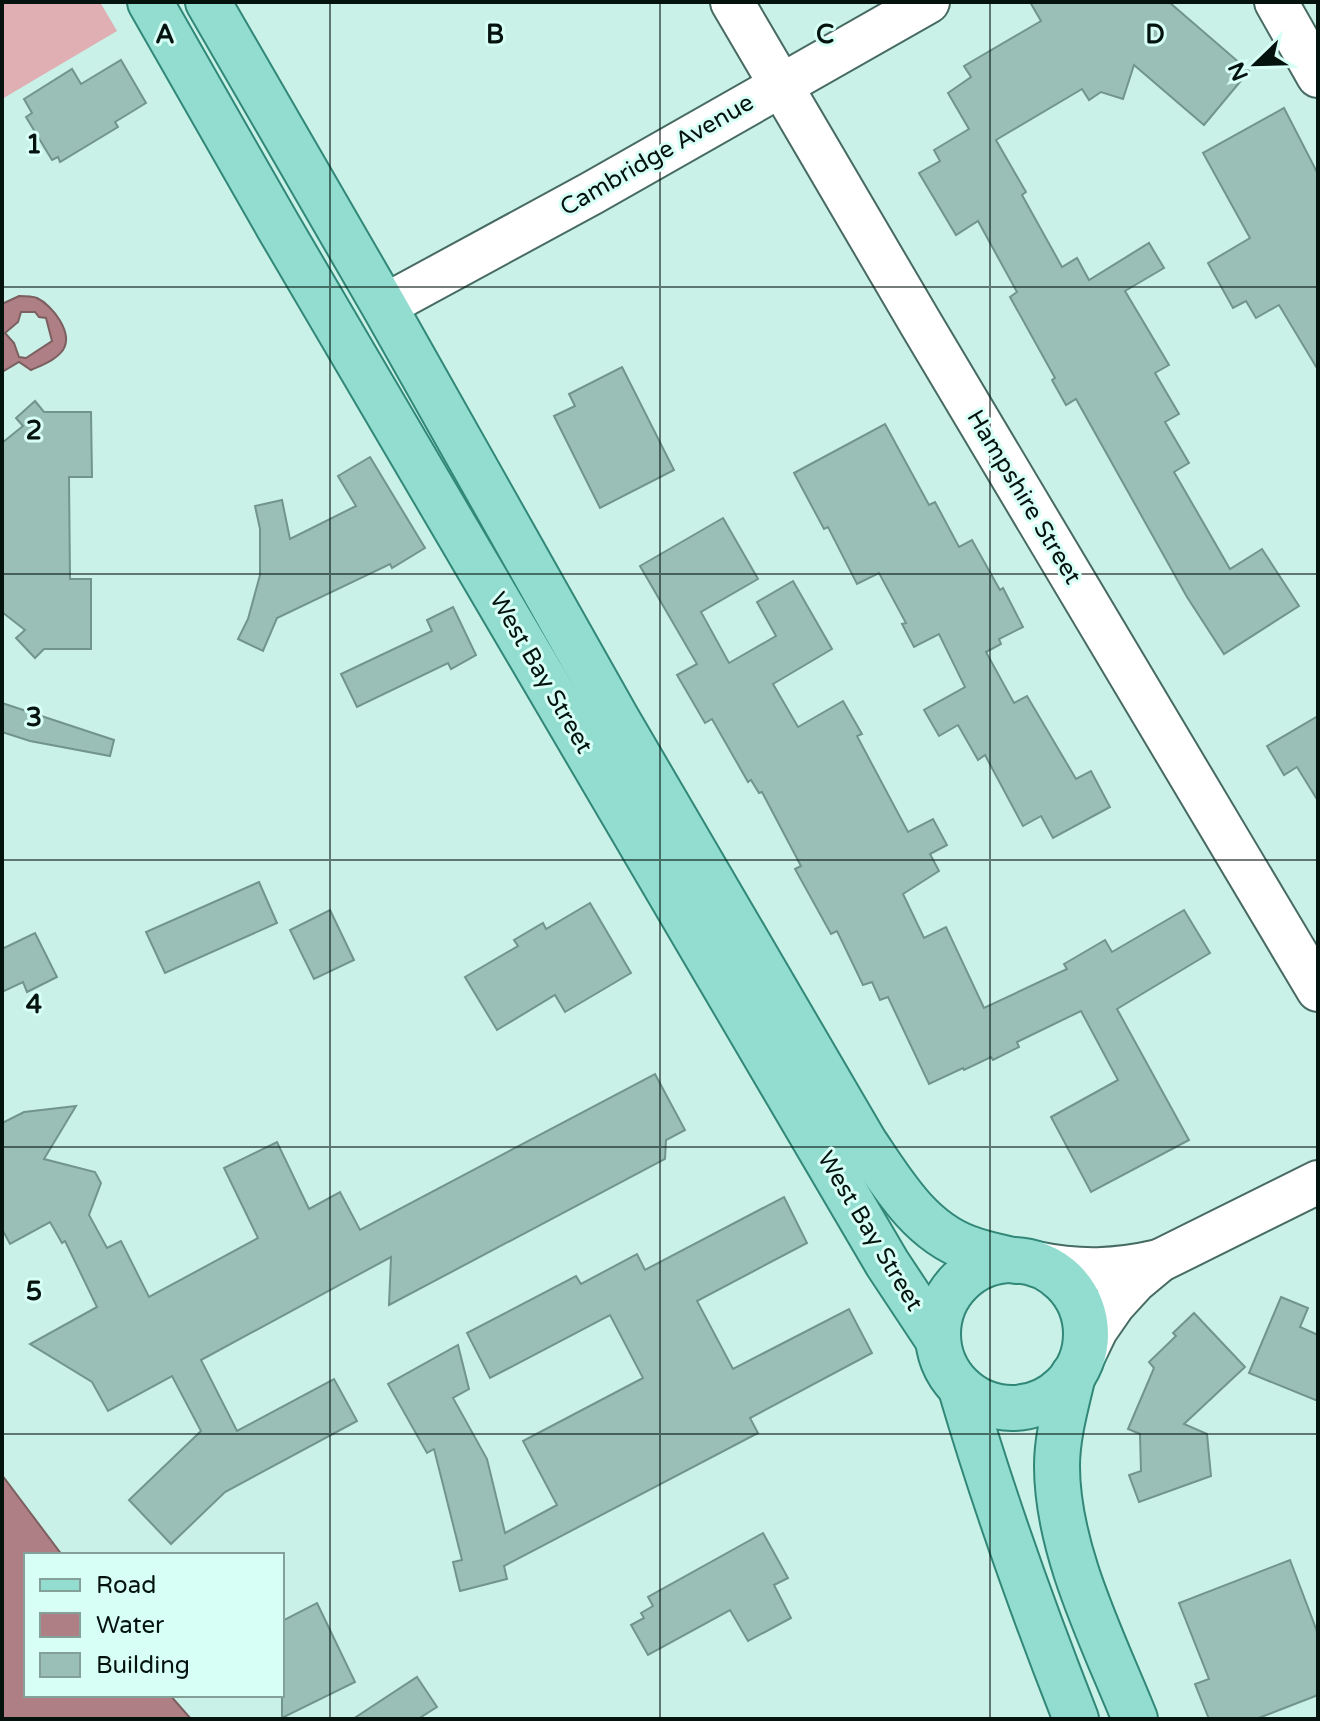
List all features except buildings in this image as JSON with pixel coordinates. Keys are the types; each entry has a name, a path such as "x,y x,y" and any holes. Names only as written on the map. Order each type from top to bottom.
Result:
{"main road":[{"name":"West Bay Street","path":"150,2 887,1263 938,1340"},
{"name":"West Bay Street","path":"208,2 617,719 865,1143 925,1222 947,1239 968,1248 1026,1262"},
{"path":"1076,1719 1034,1613 961,1389 943,1362 938,1340 940,1314 957,1285 987,1265 1026,1262 1061,1280 1079,1304 1086,1331 1059,1444 1058,1486 1078,1575 1135,1719"},
{"path":"961,1389 987,1404 1017,1408 1046,1400 1062,1389 1078,1367"}],"street":[{"name":"Hampshire Street","path":"732,2 1318,990"},
{"name":"Cambridge Avenue","path":"384,306 606,185 928,2"},
{"path":"1275,5 1318,76"},
{"path":"1026,1262 1098,1271 1159,1261 1318,1182"},
{"path":"1078,1367 1096,1330 1114,1304 1159,1261"}],"shaded area":[{"path":"2,2 100,2 117,31 2,99"}],"water":[{"path":"19,296 35,297 43,302 55,313 64,328 66,343 60,354 31,370 19,362 2,372 2,304","holes":["21,312 35,312 39,317 46,318 52,341 26,358 19,357 14,343 5,333 18,322"]},
{"path":"2,1475 60,1553 24,1553 24,1697 172,1697 191,1719 2,1719"}]}
